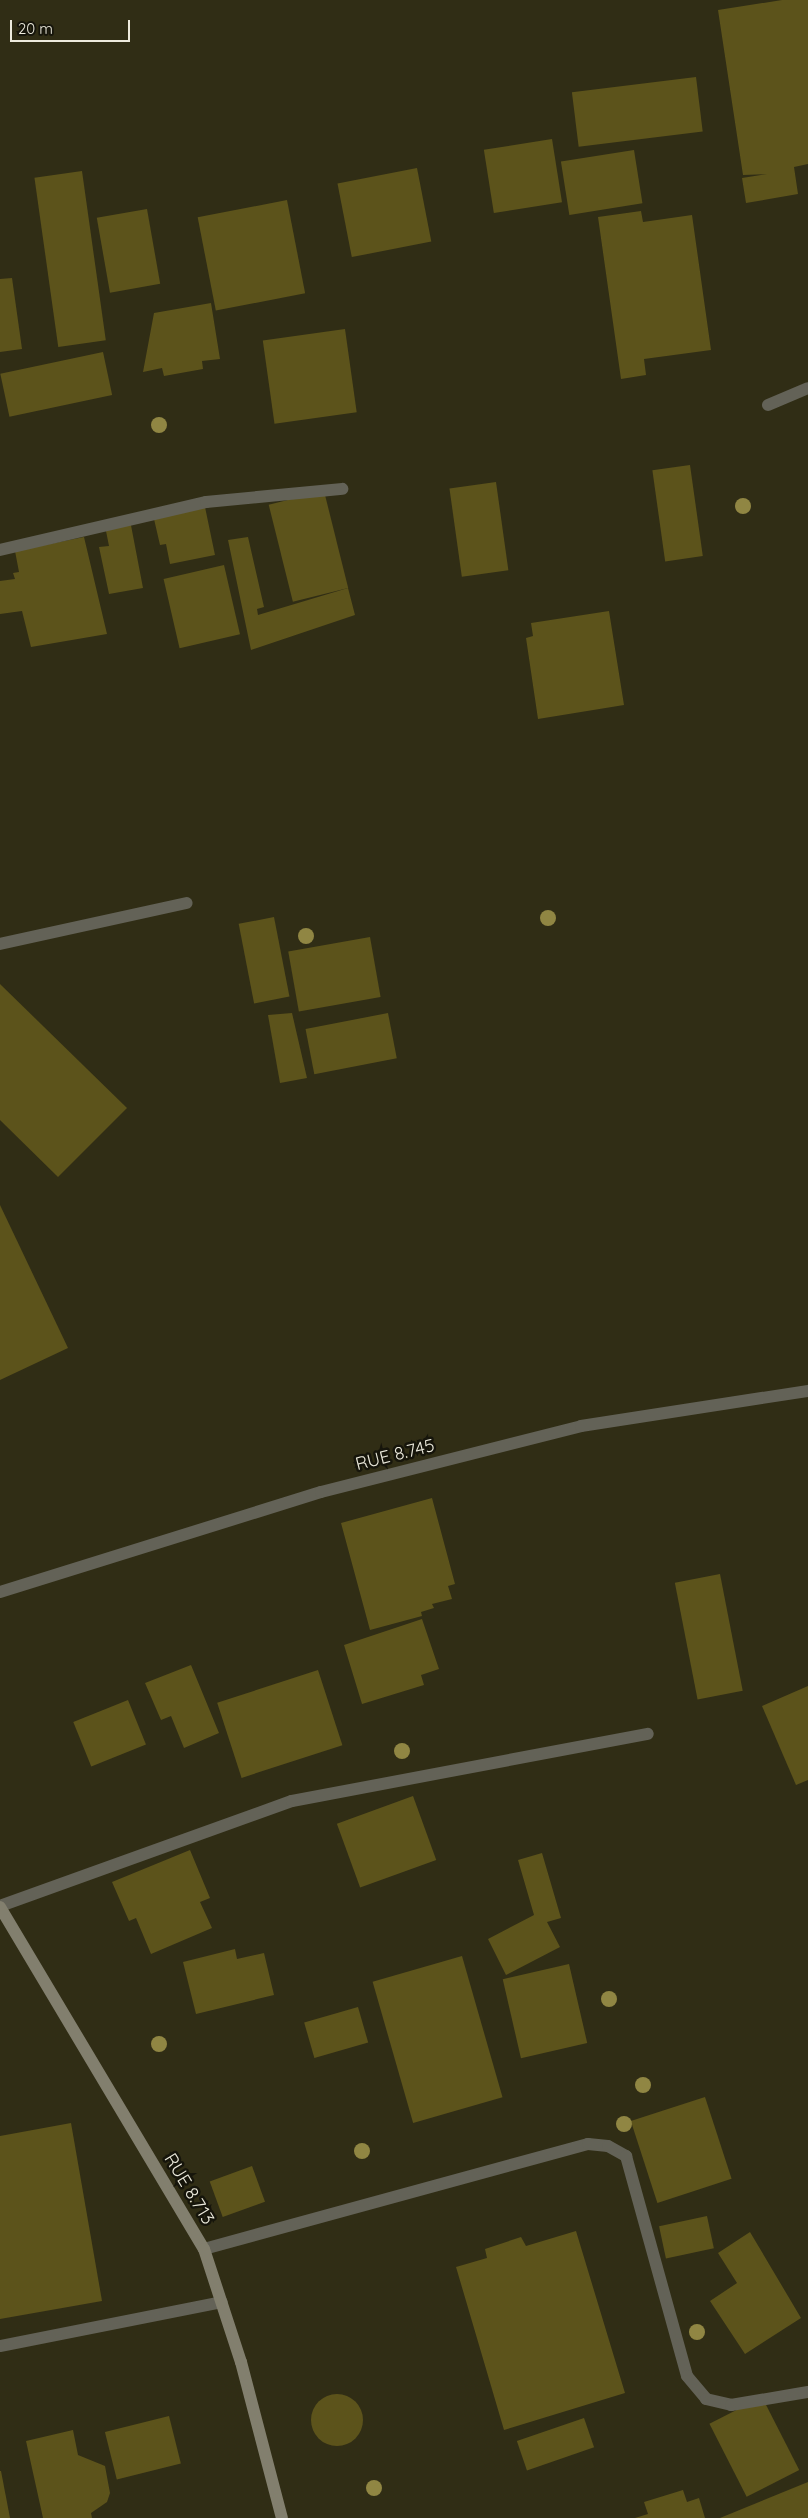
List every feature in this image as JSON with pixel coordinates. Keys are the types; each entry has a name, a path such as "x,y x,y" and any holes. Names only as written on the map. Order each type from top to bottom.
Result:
{"main road":[{"name":"RUE 8.713","path":"0,1907 204,2249 222,2302 282,2518"}],"street":[{"path":"768,405 808,388"},
{"path":"0,550 206,502 342,489"},
{"path":"0,944 187,903"},
{"name":"RUE 8.745","path":"0,1592 321,1492 571,1428 808,1391"},
{"path":"0,1907 292,1801 648,1734"},
{"path":"204,2249 588,2144 608,2146 626,2156 687,2376 706,2399 731,2405 808,2392"},
{"path":"0,2346 222,2302"}],"building":[{"path":"782,0 808,0 808,164 794,167 798,194 746,203 742,178 767,174 743,175 718,10"},
{"path":"696,77 703,132 579,147 572,92"},
{"path":"552,139 562,202 494,213 484,150"},
{"path":"634,150 642,203 569,215 561,162"},
{"path":"417,168 431,242 352,257 337,183"},
{"path":"82,171 106,340 58,347 34,178"},
{"path":"287,200 305,293 216,311 198,217"},
{"path":"147,209 160,284 110,293 97,218"},
{"path":"641,211 643,222 692,215 711,350 644,359 646,375 621,379 598,217"},
{"path":"12,278 22,349 0,352 0,279"},
{"path":"211,303 220,359 202,361 203,369 164,376 162,368 143,372 154,313"},
{"path":"345,329 357,412 274,424 263,341"},
{"path":"103,352 112,395 9,417 0,374"},
{"path":"690,465 703,556 665,561 652,470"},
{"path":"496,482 508,570 462,577 449,489"},
{"path":"324,491 348,588 293,602 269,505"},
{"path":"205,507 215,555 170,564 166,544 160,545 154,519"},
{"path":"130,520 143,588 109,594 99,547 109,546 105,526"},
{"path":"84,537 107,634 31,647 22,611 0,614 0,581 15,579 13,573 19,572 15,551"},
{"path":"248,537 264,607 257,609 258,615 348,588 355,615 251,650 228,540"},
{"path":"224,565 240,634 180,648 164,579"},
{"path":"609,611 624,705 538,719 526,638 533,636 531,623"},
{"path":"274,917 289,997 254,1003 239,924"},
{"path":"370,937 381,997 299,1011 288,951"},
{"path":"0,984 127,1108 58,1177 0,1120"},
{"path":"292,1013 307,1078 280,1083 268,1015"},
{"path":"388,1013 397,1058 314,1074 306,1029"},
{"path":"0,1205 68,1348 0,1380"},
{"path":"432,1498 455,1584 448,1586 452,1599 432,1604 434,1608 421,1612 422,1616 370,1630 341,1523"},
{"path":"720,1574 743,1691 698,1700 675,1583"},
{"path":"422,1619 439,1669 421,1675 424,1685 362,1704 344,1645"},
{"path":"191,1665 219,1733 184,1748 171,1716 161,1720 145,1683"},
{"path":"318,1670 342,1745 242,1778 217,1703"},
{"path":"808,1686 808,1780 796,1785 762,1706"},
{"path":"128,1700 146,1745 91,1767 73,1722"},
{"path":"413,1796 436,1860 360,1888 337,1824"},
{"path":"190,1850 210,1898 200,1902 212,1928 151,1954 136,1918 129,1921 112,1882"},
{"path":"542,1853 561,1918 547,1922 560,1947 506,1975 488,1939 534,1915 518,1860"},
{"path":"235,1949 237,1959 264,1953 274,1995 196,2014 183,1962"},
{"path":"462,1956 503,2097 413,2123 373,1982"},
{"path":"569,1964 587,2043 521,2058 503,1979"},
{"path":"358,2007 368,2043 314,2058 304,2022"},
{"path":"705,2097 732,2179 657,2203 631,2121"},
{"path":"71,2123 102,2301 0,2319 0,2136"},
{"path":"252,2166 265,2202 223,2217 210,2181"},
{"path":"707,2216 714,2248 666,2258 659,2226"},
{"path":"576,2231 625,2393 504,2430 456,2267 487,2258 485,2249 521,2237 526,2246"},
{"path":"750,2232 801,2318 745,2354 710,2301 737,2283 718,2253"},
{"path":"337,2394 351,2398 359,2406 363,2420 359,2434 351,2442 337,2446 323,2442 315,2434 311,2420 315,2406 323,2398"},
{"path":"762,2397 799,2470 747,2497 709,2424"},
{"path":"169,2416 181,2464 117,2480 105,2432"},
{"path":"584,2418 594,2447 527,2470 517,2441"},
{"path":"73,2430 78,2455 105,2466 110,2493 107,2502 91,2513 92,2518 43,2518 26,2441"},
{"path":"1,2471 10,2518 0,2518"},
{"path":"808,2482 808,2518 720,2518"},
{"path":"683,2490 687,2502 699,2498 705,2518 635,2518 648,2514 644,2502"}]}
